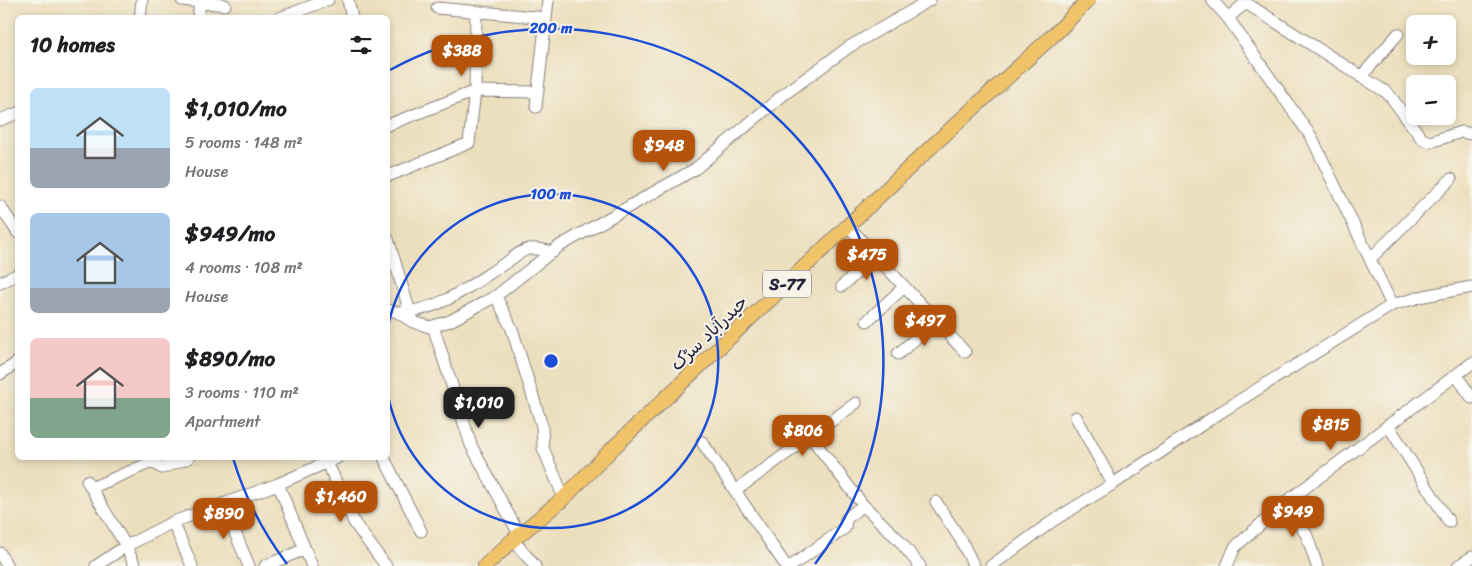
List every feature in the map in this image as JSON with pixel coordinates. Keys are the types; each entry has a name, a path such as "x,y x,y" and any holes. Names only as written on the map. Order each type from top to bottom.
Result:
{"main road":[{"name":"حیدرآباد سڑک","path":"486,566 516,537 564,498 614,448 1088,0"}],"street":[{"path":"140,15 142,0"},
{"path":"182,0 225,5"},
{"path":"287,15 328,0"},
{"path":"348,0 351,15"},
{"path":"536,107 548,0"},
{"path":"392,311 411,317 430,327 450,321 496,296 553,252 695,169 783,95 827,63 850,47 930,0"},
{"path":"1212,0 1228,18 1312,138 1392,305"},
{"path":"198,15 200,2"},
{"path":"1228,18 1243,5 1249,5 1391,97 1422,140 1430,142 1461,132 1472,134"},
{"path":"437,8 546,18"},
{"path":"390,175 469,143 475,90 476,12"},
{"path":"1361,77 1398,34"},
{"path":"390,123 475,90 538,92"},
{"path":"0,120 15,114"},
{"path":"1370,259 1451,179"},
{"path":"0,206 15,228"},
{"path":"848,226 965,352"},
{"path":"390,246 411,317"},
{"path":"411,317 468,288 528,249 553,252"},
{"path":"842,286 876,256"},
{"path":"0,283 15,276"},
{"path":"867,321 904,287"},
{"path":"991,566 1054,520 1392,305 1424,296 1472,287"},
{"path":"496,296 512,329 542,426 544,448 564,498"},
{"path":"898,354 936,321"},
{"path":"433,326 471,445 516,537 535,566"},
{"path":"1227,566 1235,547 1286,502 1472,363"},
{"path":"0,374 15,364"},
{"path":"1456,374 1472,398"},
{"path":"735,491 856,403"},
{"path":"1076,417 1113,484"},
{"path":"1388,425 1449,522"},
{"path":"810,436 863,505 898,540 920,566"},
{"path":"702,442 786,566"},
{"path":"135,566 126,546 89,485 152,462 162,468 183,460"},
{"path":"96,566 126,546 173,522 278,484 332,460 355,524 386,566"},
{"path":"385,460 421,531"},
{"path":"278,484 312,566"},
{"path":"936,502 961,540 974,566"},
{"path":"1286,502 1307,536 1317,566"},
{"path":"223,504 249,566"},
{"path":"791,566 845,528 846,519 863,505"},
{"path":"173,522 192,566"},
{"path":"265,566 305,549"},
{"path":"0,553 7,566"},
{"path":"1458,566 1472,557"}]}
